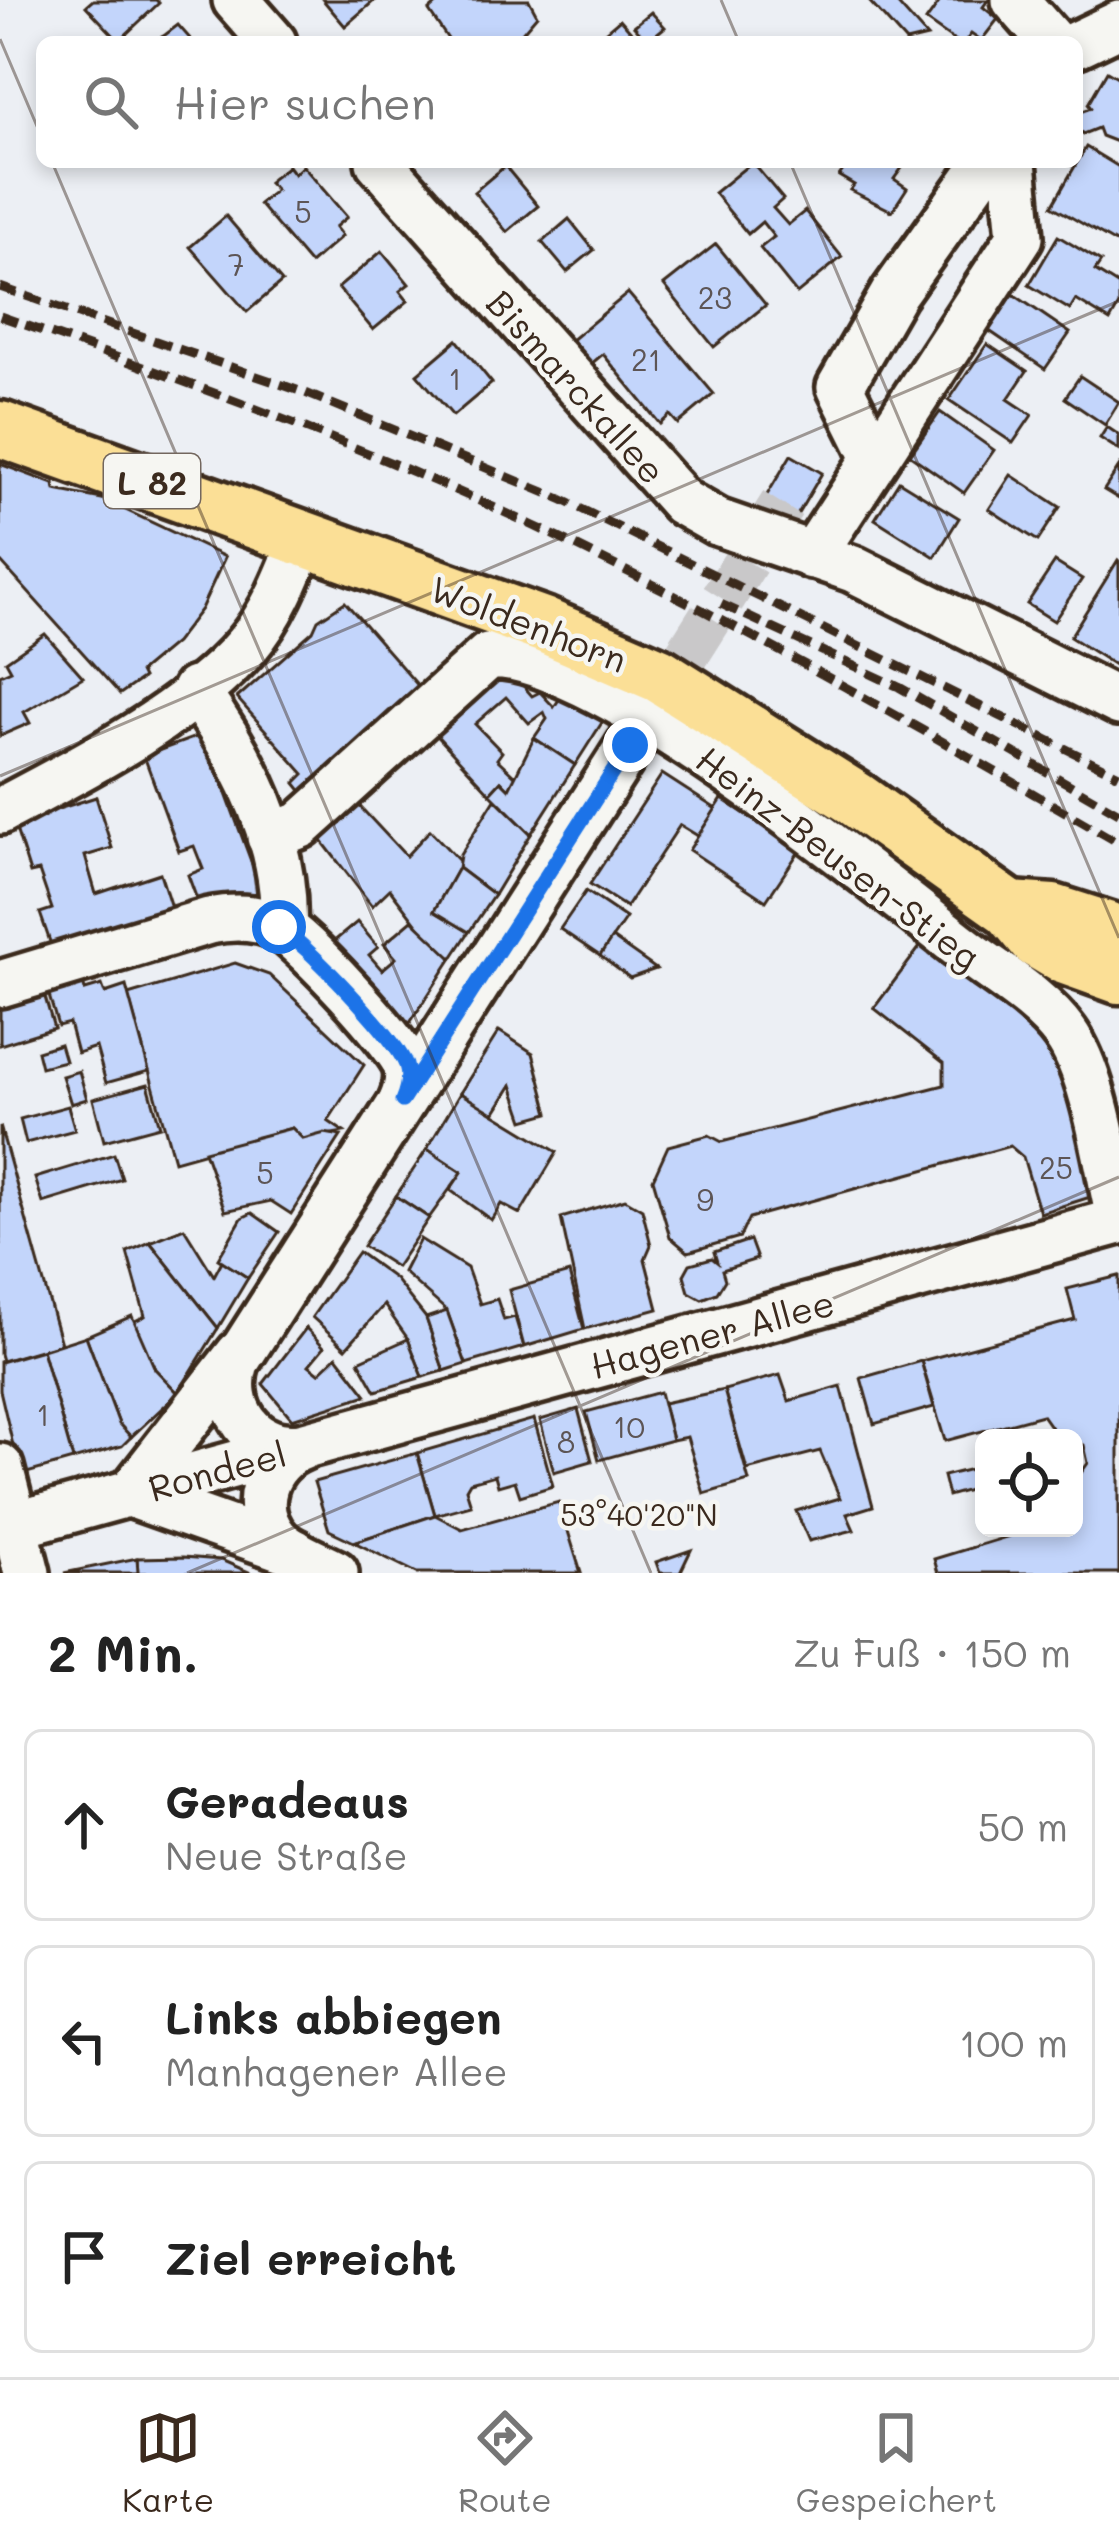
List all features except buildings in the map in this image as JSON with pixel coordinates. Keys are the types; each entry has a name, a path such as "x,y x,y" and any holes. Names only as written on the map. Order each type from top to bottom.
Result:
{"main road":[{"name":"Woldenhorn","path":"0,429 543,625 658,675 854,798 1010,909 1036,940 1119,976"},
{"name":"Woldenhorn","path":"1010,909 1053,913 1119,933"},
{"name":"Woldenhorn","path":"1064,956 1119,1015"}],"street":[{"path":"236,0 268,36"},
{"path":"1015,0 1047,36"},
{"path":"1083,41 1119,24"},
{"name":"Bismarckallee","path":"384,168 682,502 717,523 853,569 1119,702"},
{"path":"875,458 840,387 894,293 983,168"},
{"path":"812,556 1020,237 1014,168"},
{"path":"0,811 127,739 245,647 266,619 303,538"},
{"name":"Heinz-Beusen-Stieg","path":"270,837 301,825 488,656 502,654 576,679 639,734 853,862 1066,1033 1078,1060 1119,1219"},
{"path":"195,690 236,753 270,837 284,930"},
{"name":"Rondeel","path":"130,1493 240,1352 639,734"},
{"path":"0,984 223,918 252,918 284,930 308,949 398,1052 408,1078 402,1101"},
{"name":"Hagener Allee","path":"304,1445 1119,1219"},
{"path":"240,1352 230,1385 243,1422 274,1444 304,1445"},
{"path":"294,1552 270,1530 263,1495 278,1462 304,1445"},
{"name":"Rondeel","path":"15,1525 304,1445"},
{"path":"0,1467 27,1573"},
{"name":"Rondeel","path":"130,1493 294,1552 335,1573"}],"tunnel":[{"path":"651,712 786,498"}],"railway":[{"path":"0,287 303,392 561,499 1119,775"},
{"path":"0,316 270,414 534,526 757,639 1119,843"},
{"path":"721,604 899,687 1119,813"}],"route":[{"path":"279,927 303,944 398,1052 408,1078 402,1101 630,745"}]}
